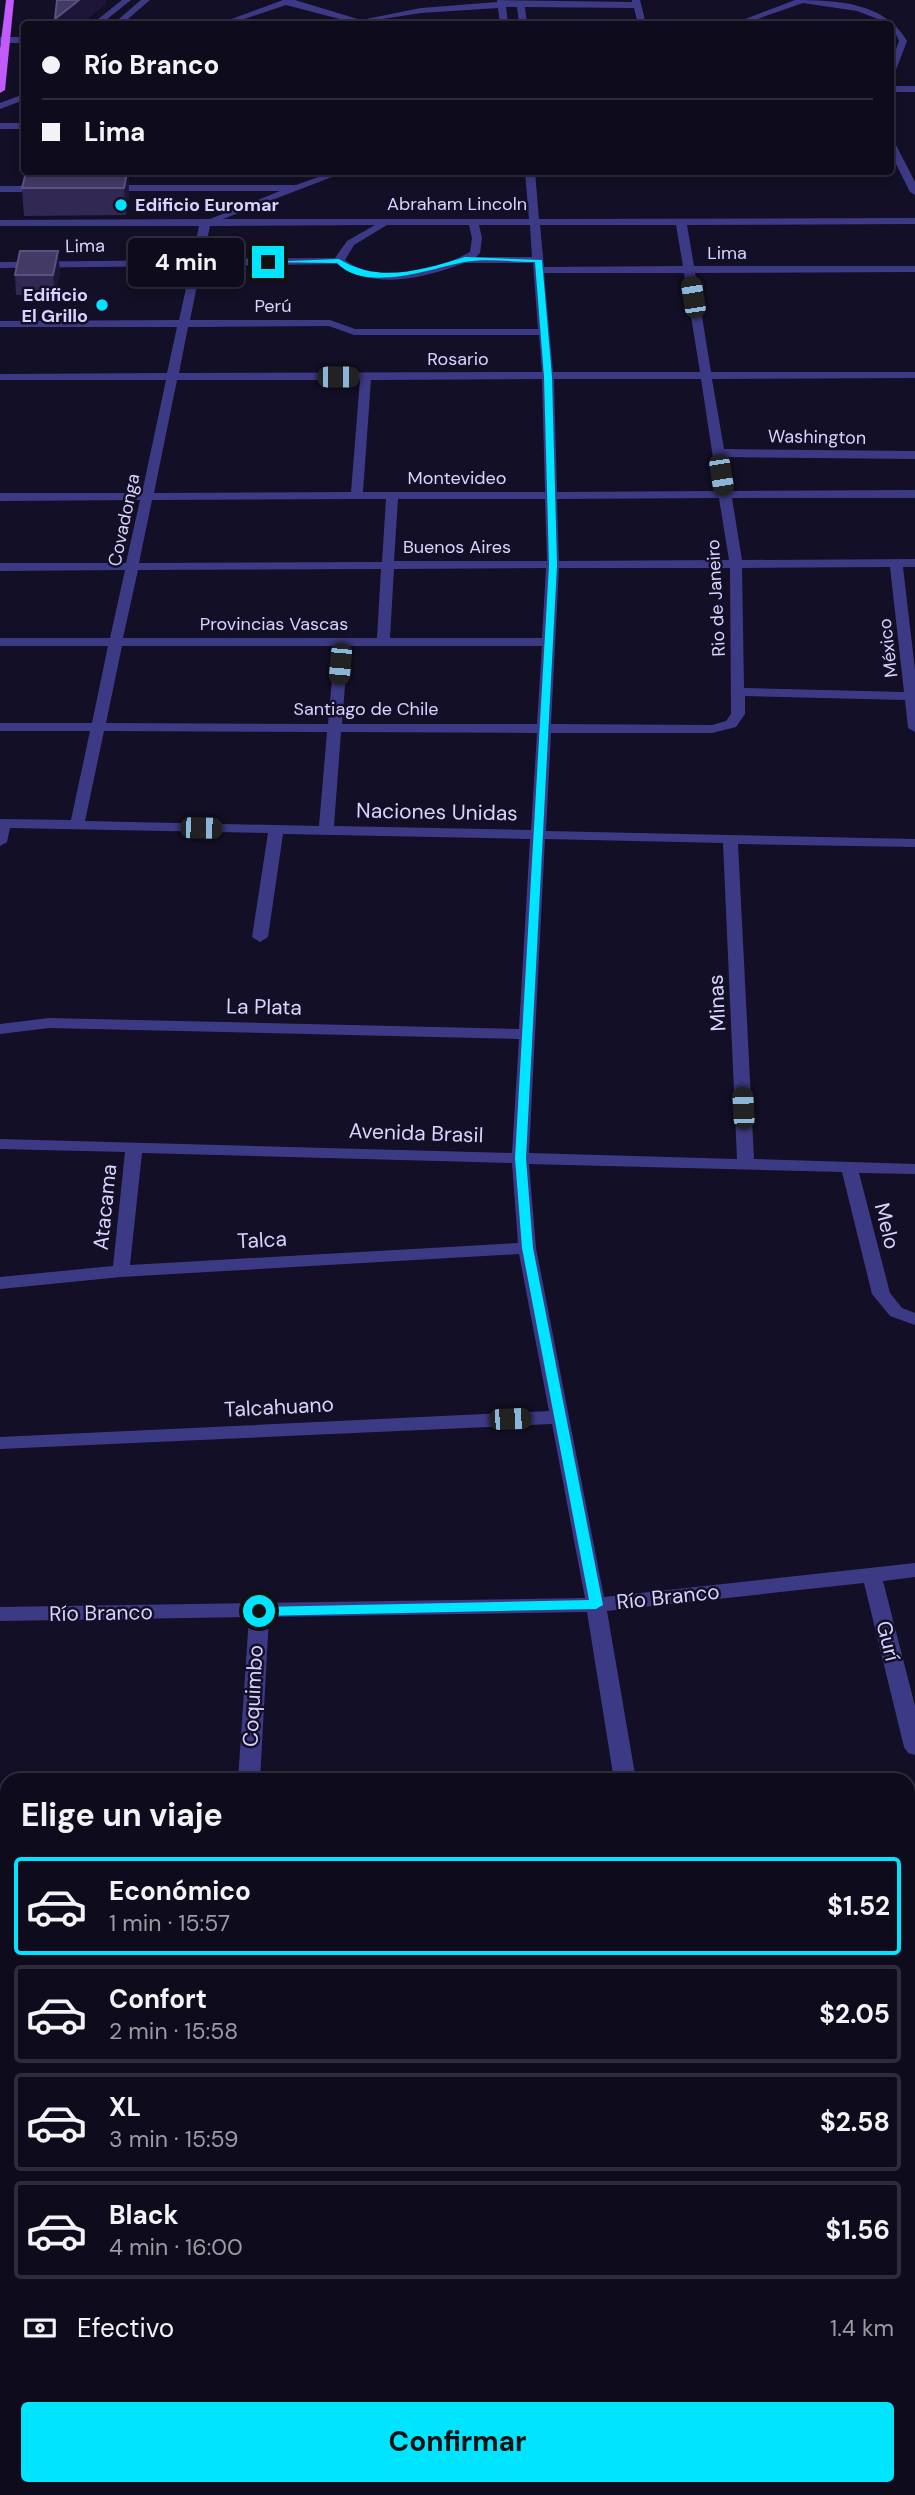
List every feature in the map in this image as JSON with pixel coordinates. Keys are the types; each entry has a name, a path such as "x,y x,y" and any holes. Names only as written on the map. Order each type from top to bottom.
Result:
{"main road":[{"path":"0,89 2,40 10,0"}],"street":[{"path":"100,21 127,0"},
{"path":"121,21 146,0"},
{"path":"744,21 802,0 869,12 885,21"},
{"path":"231,21 289,1 351,21"},
{"path":"501,2 504,21"},
{"path":"365,21 411,9 501,2 636,3 641,21"},
{"path":"520,2 523,21"},
{"path":"894,26 903,41 894,65"},
{"path":"2,40 21,40"},
{"path":"0,89 21,94"},
{"path":"894,89 915,89"},
{"path":"0,98 21,95"},
{"path":"0,106 21,96"},
{"path":"894,97 915,97"},
{"path":"0,126 21,126"},
{"path":"898,154 915,192"},
{"path":"205,223 332,175"},
{"path":"530,175 548,377 553,565 520,1158 527,1248 596,1605 624,1773"},
{"path":"94,188 297,188"},
{"path":"0,189 54,189"},
{"name":"Rio de Janeiro","path":"681,221 736,564 738,714 732,724"},
{"name":"Abraham Lincoln","path":"0,223 915,221"},
{"path":"339,261 342,250 357,237 391,222"},
{"path":"465,260 475,253 477,238 473,222"},
{"name":"Covadonga","path":"77,825 205,223"},
{"name":"Lima","path":"0,265 339,261 345,268 385,277 432,270 465,260 689,270 915,269"},
{"name":"Perú","path":"0,324 330,323 354,332 544,332"},
{"name":"Rosario","path":"0,377 915,375"},
{"path":"357,496 366,377"},
{"name":"Washington","path":"718,453 915,455"},
{"name":"Montevideo","path":"0,498 915,494"},
{"path":"383,642 392,496"},
{"name":"México","path":"895,563 915,728"},
{"name":"Buenos Aires","path":"0,567 915,563"},
{"name":"Provincias Vascas","path":"0,642 548,642"},
{"path":"326,830 342,642"},
{"path":"737,692 913,696"},
{"name":"Santiago de Chile","path":"0,727 712,729 732,724"},
{"path":"0,842 2,823"},
{"name":"Naciones Unidas","path":"2,823 915,843"},
{"path":"260,937 276,829"},
{"name":"Minas","path":"730,839 746,1164"},
{"name":"La Plata","path":"0,1029 49,1023 528,1034"},
{"name":"Avenida Brasil","path":"0,1144 915,1168"},
{"name":"Atacama","path":"121,1271 134,1148"},
{"name":"Melo","path":"849,1167 881,1294 896,1312 915,1319"},
{"name":"Talca","path":"0,1283 121,1271 527,1248"},
{"name":"Talcahuano","path":"0,1443 561,1417"},
{"name":"Río Branco","path":"0,1614 596,1605 915,1570"},
{"name":"Gurí","path":"872,1575 915,1747"},
{"name":"Coquimbo","path":"249,1773 259,1611"}],"building":[{"path":"57,0 79,0 55,19"},
{"path":"25,175 126,175 124,188 22,188"},
{"path":"20,251 58,251 53,275 15,275"}],"place":[{"name":"Edificio Euromar","path":"121,205"},
{"name":"Edificio El Grillo","path":"102,305"}],"route":[{"path":"259,1611 596,1605 527,1248 520,1158 553,565 548,377 538,260 465,260 432,270 385,277 345,268 339,261 268,262"}]}
